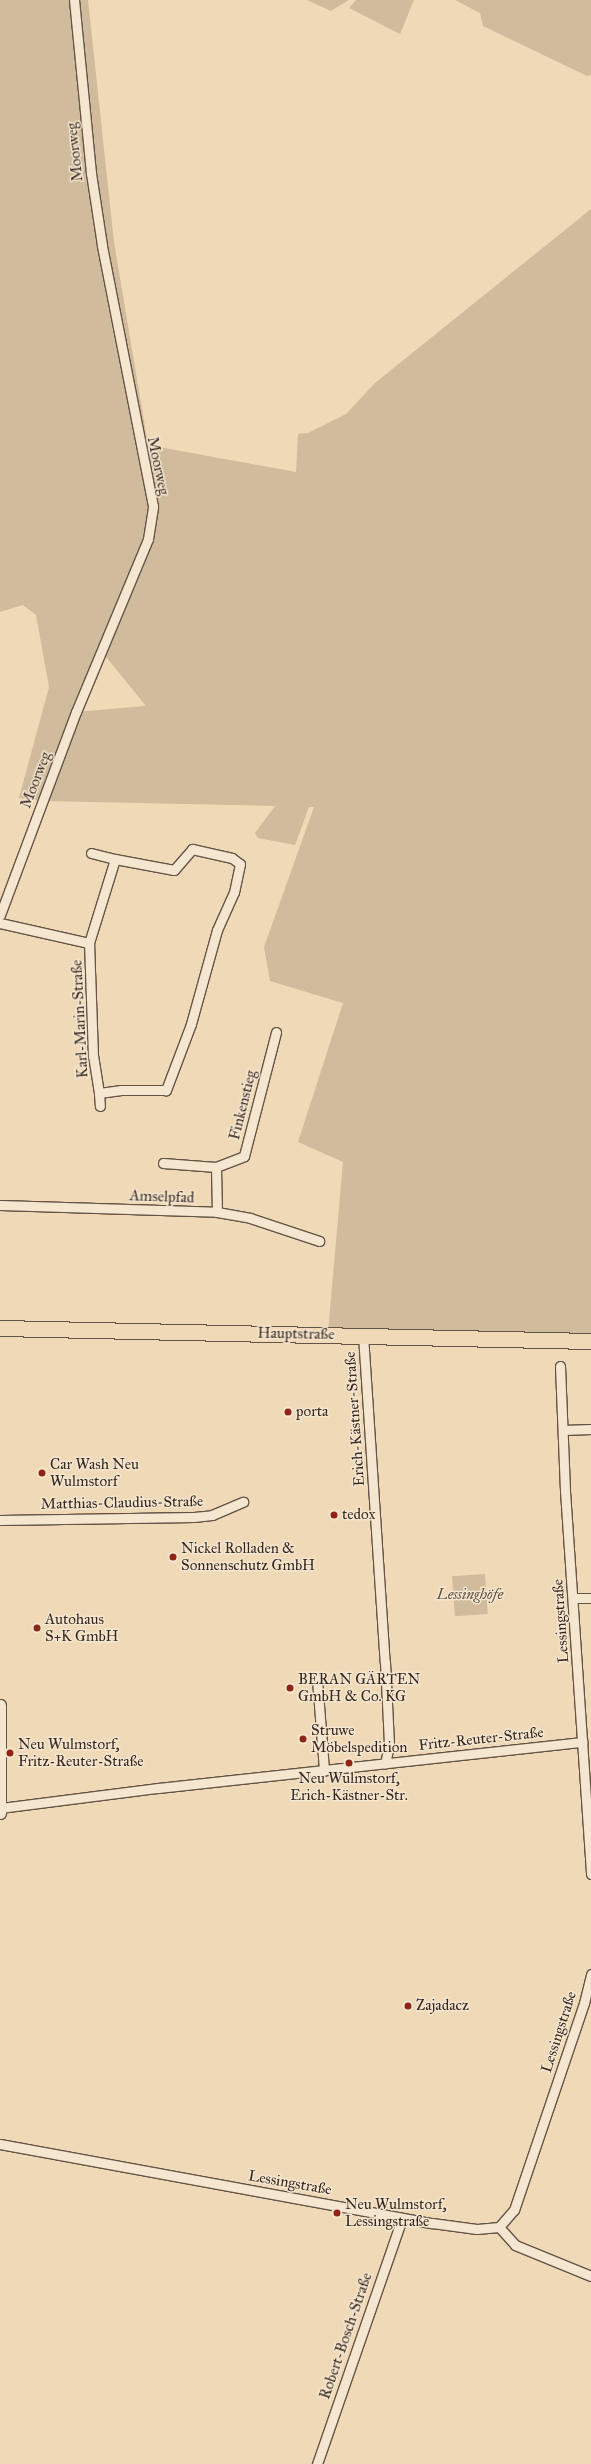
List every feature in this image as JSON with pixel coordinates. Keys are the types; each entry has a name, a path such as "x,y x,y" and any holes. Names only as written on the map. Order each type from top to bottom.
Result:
{"main road":[{"name":"Hauptstraße","path":"0,1328 591,1341"}],"street":[{"name":"Moorweg","path":"0,915 76,712 148,539 152,506 102,245 91,173 74,0"},
{"name":"Karl-Marin-Straße","path":"99,1093 121,1090 166,1090 191,1024 217,930 234,892 240,864 232,858 192,849 174,870 115,859 89,943 93,1056 100,1106"},
{"path":"91,853 115,859"},
{"path":"0,923 89,943"},
{"name":"Finkenstieg","path":"163,1163 216,1167 244,1156 276,1032"},
{"path":"216,1167 217,1212"},
{"name":"Amselpfad","path":"0,1205 217,1212 250,1218 319,1241"},
{"name":"Erich-Kästner-Straße","path":"364,1335 385,1662 389,1745 386,1764"},
{"name":"Lessingstraße","path":"560,1366 583,1742 588,1789 591,1874"},
{"path":"563,1430 591,1429"},
{"name":"Matthias-Claudius-Straße","path":"0,1520 194,1517 212,1515 243,1502"},
{"path":"574,1598 591,1598"},
{"path":"316,1679 324,1771"},
{"path":"0,1705 0,1810"},
{"name":"Fritz-Reuter-Straße","path":"0,1810 324,1771 583,1742"},
{"name":"Lessingstraße","path":"0,2144 402,2218 477,2229 499,2227 514,2210 584,2003 591,1974"},
{"name":"Robert-Bosch-Straße","path":"317,2464 402,2218"},
{"path":"499,2227 516,2245 591,2276"}],"green space":[{"path":"0,0 88,0 114,242 148,445 296,472 298,434 308,433 346,414 375,383 591,209 591,1336 328,1332 343,1162 298,1142 343,1003 270,981 264,947 314,807 309,807 295,845 258,838 255,833 275,806 43,801 19,798 49,687 36,615 23,605 0,612","holes":["102,652 145,706 76,712"]},
{"path":"307,0 349,0 331,11"},
{"path":"356,0 414,0 400,34 349,8"},
{"path":"455,0 591,0 591,75 587,76 483,26 480,13"},
{"name":"Lessinghöfe","path":"485,1574 488,1614 455,1616 452,1576"}],"place":[{"name":"porta","path":"288,1412"},
{"name":"Car Wash Neu Wulmstorf","path":"42,1473"},
{"name":"tedox","path":"334,1515"},
{"name":"Nickel Rolladen & Sonnenschutz GmbH","path":"173,1557"},
{"name":"Autohaus S+K GmbH","path":"37,1628"},
{"name":"BERAN GÄRTEN GmbH & Co. KG","path":"290,1688"},
{"name":"Struwe Möbelspedition","path":"303,1739"},
{"name":"Neu Wulmstorf, Fritz-Reuter-Straße","path":"10,1753"},
{"name":"Neu Wulmstorf, Erich-Kästner-Str.","path":"349,1763"},
{"name":"Zajadacz","path":"408,2006"},
{"name":"Neu Wulmstorf, Lessingstraße","path":"337,2213"}]}
